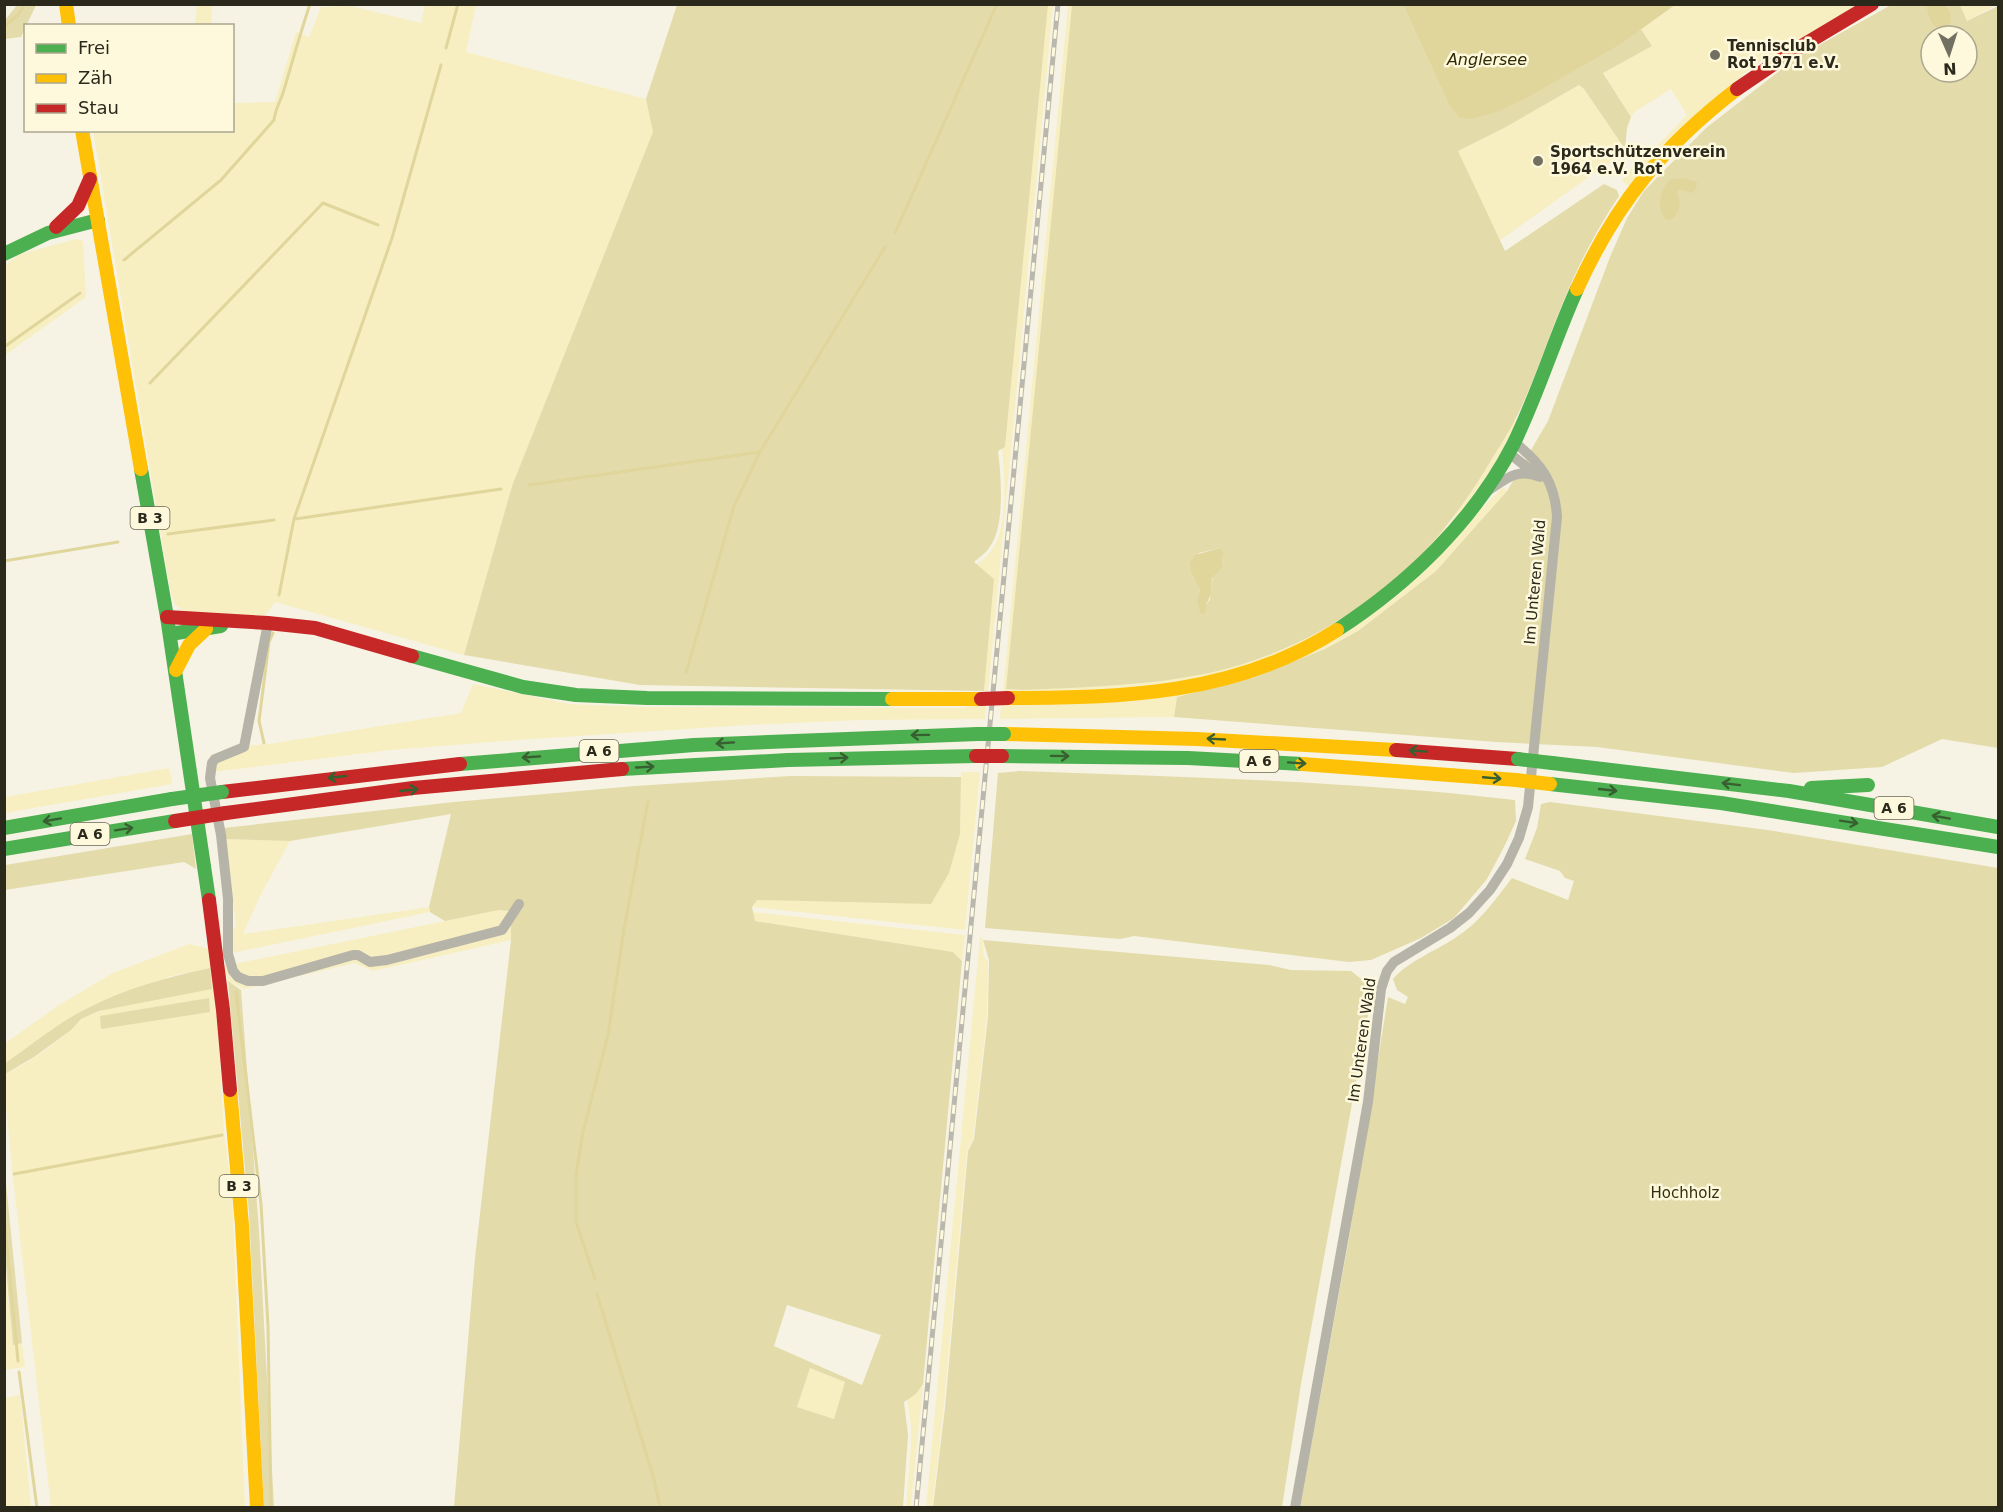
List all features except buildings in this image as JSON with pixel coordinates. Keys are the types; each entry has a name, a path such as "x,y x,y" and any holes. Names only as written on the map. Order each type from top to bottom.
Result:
{"main road":[{"path":"66,4 69,24"},
{"path":"167,617 315,628 523,687 576,695 647,698 1098,698 1176,690 1250,671 1320,641 1352,622 1393,592 1429,559 1483,494 1511,447 1596,248 1620,210 1663,154 1704,117 1746,84 1866,6"},
{"name":"B 3","path":"82,132 170,633 206,866 225,1033 248,1314 257,1508"},
{"path":"4,254 48,233 70,217 82,203 90,179"},
{"path":"48,233 98,220"},
{"path":"170,633 247,622"},
{"path":"176,670 189,645 207,628"},
{"name":"A 6","path":"4,828 172,799 288,783 543,756 860,736 978,734 1168,737 1281,742 1518,759 1789,791 1998,827"},
{"name":"A 6","path":"4,849 226,813 356,795 581,772 846,758 976,756 1188,758 1280,762 1516,780 1744,806 1998,847"},
{"path":"1789,791 1868,785"}],"street":[{"name":"Im Unteren Wald","path":"1511,447 1551,490"},
{"name":"Im Unteren Wald","path":"1295,1508 1368,1102 1381,989 1387,971 1406,953 1431,941 1469,913 1490,890 1507,864 1525,822 1538,717 1557,517 1556,501 1546,473 1532,456 1511,447"},
{"path":"1483,494 1506,478 1516,475 1528,472 1540,477"},
{"path":"268,623 244,747 215,759 210,778 221,835 228,899 228,954 233,971 238,977 248,981 263,981 353,955 358,955 370,962 387,960 502,930 519,904"}],"shaded area":[{"name":"Tennisclub Rot 1971 e.V.","path":"1858,4 1859,6 1754,65 1691,122 1629,186 1622,181 1628,172 1687,115 1671,89 1636,111 1631,117 1603,72 1652,46 1641,29 1675,5"},
{"path":"1998,4 1967,21 1960,5"},
{"path":"197,5 212,5 211,24 195,24"},
{"path":"425,5 476,5 466,52 646,99 654,132 512,486 464,655 275,602 264,617 186,612 175,605 170,589 93,132 234,132 234,103 275,102 296,32 309,37 321,7 351,6 421,23"},
{"path":"1048,5 1053,5 988,692 984,692 994,579 976,565 993,548 998,539 1003,514 1002,449 1005,447"},
{"path":"1068,5 1072,5 1006,689 1137,684 1247,663 1345,618 1317,636 1248,667 1175,684 1137,689 1003,692"},
{"name":"Sportschützenverein 1964 e.V. Rot","path":"1579,85 1628,153 1600,169 1499,241 1458,151 1504,128"},
{"path":"76,239 83,241 86,297 5,355 5,265 21,254"},
{"path":"1514,421 1517,423 1482,487 1454,525 1390,588 1351,613 1388,585 1450,523"},
{"path":"1503,487 1507,491 1436,571 1358,631 1325,649 1252,678 1177,697 1174,717 1000,719 1001,705 1177,695 1355,626 1397,596 1431,565"},
{"path":"473,684 570,704 646,707 966,708 967,706 986,705 985,719 860,720 517,740 391,750 205,773 210,755 240,746 269,744 461,713"},
{"path":"169,768 172,784 5,813 5,797"},
{"path":"961,772 980,772 965,930 752,907 757,900 960,834"},
{"path":"225,839 290,841 260,896 243,934 429,907 430,912 232,953 231,933 236,925"},
{"path":"499,910 511,910 511,940 373,971 355,963 244,989 228,981 224,966"},
{"path":"752,912 965,935 962,961 953,952 755,921"},
{"path":"980,937 982,937 984,957 988,962 987,1017 973,1139 967,1151 943,1415 932,1507 926,1507"},
{"path":"189,944 210,949 217,1010 224,1131 232,1194 245,1507 51,1507 12,1169 5,1074 45,1050 81,1019 210,968 171,976 83,1010 5,1064 4,1044 59,1005 113,973"},
{"path":"4,1257 13,1344 22,1343 25,1367 5,1370"},
{"path":"810,1368 845,1382 834,1419 797,1407"},
{"path":"923,1384 911,1507 906,1508 911,1446 911,1425 907,1400 916,1394"},
{"path":"20,1395 31,1507 5,1507 5,1398"}],"green space":[{"path":"17,5 36,5 27,24 24,24 21,37 5,39 5,20"},
{"path":"677,5 1048,5 1005,447 998,451 1001,486 1000,513 991,545 974,562 994,579 984,691 640,685 464,655 512,486 653,132 646,99"},
{"path":"1072,5 1403,5 1448,103 1474,119 1525,98 1641,29 1652,46 1603,73 1631,117 1627,128 1625,149 1579,85 1504,128 1458,151 1505,251 1604,184 1617,190 1619,196 1576,273 1512,426 1467,498 1427,549 1373,597 1343,618 1277,652 1243,664 1209,673 1140,683 1093,687 1006,689","holes":["1220,548 1223,561 1213,575 1210,599 1206,605 1197,599 1200,590 1189,564 1199,553"]},
{"path":"1891,5 1960,5 1967,21 1998,6 1998,748 1942,739 1882,767 1794,773 1597,747 1496,742 1174,717 1177,697 1252,678 1325,649 1358,631 1436,571 1507,491 1548,421 1627,218 1644,191 1706,128 1796,58"},
{"path":"1020,771 1392,788 1515,800 1516,821 1487,879 1454,918 1421,938 1371,960 1349,962 1134,936 1120,939 985,928 998,773"},
{"path":"791,776 961,777 960,834 949,873 931,904 757,900 752,907 755,921 953,952 962,961 923,1384 916,1394 904,1402 908,1435 903,1507 454,1507 475,1258 511,940 511,911 499,910 445,921 430,912 429,907 451,814 290,841 225,839 224,828 454,802 635,786","holes":["787,1305 881,1335 862,1385 774,1346","810,1368 845,1382 834,1419 797,1407"]},
{"name":"Hochholz","path":"1550,802 1768,830 1998,868 1998,1507 1300,1508 1349,1238 1388,997 1405,1004 1408,997 1397,990 1393,979 1422,957 1464,932 1486,911 1512,878 1568,900 1574,881 1565,878 1560,871 1525,859 1537,828 1541,804"},
{"path":"192,834 196,869 184,862 5,890 5,865"},
{"path":"983,940 1269,965 1291,970 1351,971 1365,982 1371,999 1301,1384 1282,1507 933,1507 945,1408 968,1151 974,1139 988,1017 989,960"},
{"path":"210,968 212,989 99,1011 81,1019 71,1030 34,1057 5,1074 4,1064 74,1015 146,984"},
{"path":"228,981 241,990 259,1231 274,1507 264,1507 249,1213"},
{"path":"209,998 210,1012 101,1029 100,1016"},
{"path":"5,1173 22,1343 13,1345 5,1257"}],"water":[{"name":"Anglersee","path":"1403,5 1675,5 1619,45 1528,97 1499,111 1474,119 1460,118 1448,103"},
{"path":"1927,5 1945,5 1950,12 1951,23 1933,24"},
{"path":"1684,178 1697,182 1696,189 1692,193 1679,189 1677,191 1680,206 1674,218 1669,220 1664,218 1660,203 1663,189 1669,180"},
{"path":"1220,548 1223,553 1222,567 1212,578 1211,594 1203,614 1200,612 1197,599 1200,590 1189,564 1195,555"}],"waterway":[{"path":"4,27 18,15 25,4"},
{"path":"124,260 221,180 274,120 310,4"},
{"path":"446,48 458,4"},
{"path":"895,233 997,4"},
{"path":"279,595 294,519 392,238 441,65"},
{"path":"150,383 323,203 378,225"},
{"path":"686,673 734,506 760,452 885,247"},
{"path":"4,347 80,293"},
{"path":"529,485 760,452"},
{"path":"295,519 501,489"},
{"path":"168,534 274,520"},
{"path":"4,561 118,542"},
{"path":"264,743 259,721 269,642 273,633"},
{"path":"595,1279 576,1222 576,1175 583,1132 608,1035 624,929 648,801"},
{"path":"236,991 261,1204 268,1326 271,1508"},
{"path":"14,1174 222,1135"},
{"path":"4,1216 18,1361"},
{"path":"597,1294 654,1479 660,1508"},
{"path":"19,1372 37,1508"}],"railway":[{"path":"916,1508 1058,4"}],"traffic: fast":[{"path":"4,254 48,233 98,220"},
{"path":"1337,630 1414,571 1459,525 1479,500 1497,473 1522,426 1577,289"},
{"path":"141,469 167,617 209,900"},
{"path":"170,634 221,626"},
{"path":"412,656 523,687 576,695 647,698 892,699"},
{"path":"460,764 694,745 978,734"},
{"path":"978,734 1004,734"},
{"path":"622,769 788,760 976,756"},
{"path":"1002,756 1188,758 1302,764"},
{"path":"1518,759 1552,763"},
{"path":"1552,763 1789,791 1998,827"},
{"path":"1550,784 1721,803 1998,847"},
{"path":"1811,788 1868,785"},
{"path":"172,799 222,792"},
{"path":"4,828 172,799"},
{"path":"4,849 175,821"}],"traffic: slow":[{"path":"66,4 69,24"},
{"path":"1577,289 1608,229 1644,178 1686,132 1737,89"},
{"path":"82,132 141,469"},
{"path":"176,670 189,645 206,629"},
{"path":"1008,698 1136,694 1219,680 1259,668 1299,652 1337,630"},
{"path":"892,699 981,699"},
{"path":"1004,734 1197,739 1396,750"},
{"path":"1302,764 1516,780"},
{"path":"1516,780 1550,784"},
{"path":"230,1090 242,1225 257,1508"}],"traffic: jam":[{"path":"1737,89 1790,53 1872,4"},
{"path":"56,227 78,206 90,179"},
{"path":"167,617 315,628 412,656"},
{"path":"981,699 1008,698"},
{"path":"1396,750 1518,759"},
{"path":"976,756 1002,756"},
{"path":"222,792 460,764"},
{"path":"226,813 413,788 622,769"},
{"path":"175,821 226,813"},
{"path":"209,900 223,1010 230,1090"}],"place":[{"name":"Tennisclub Rot 1971 e.V.","path":"1715,55"},
{"name":"Sportschützenverein 1964 e.V. Rot","path":"1538,161"}]}
